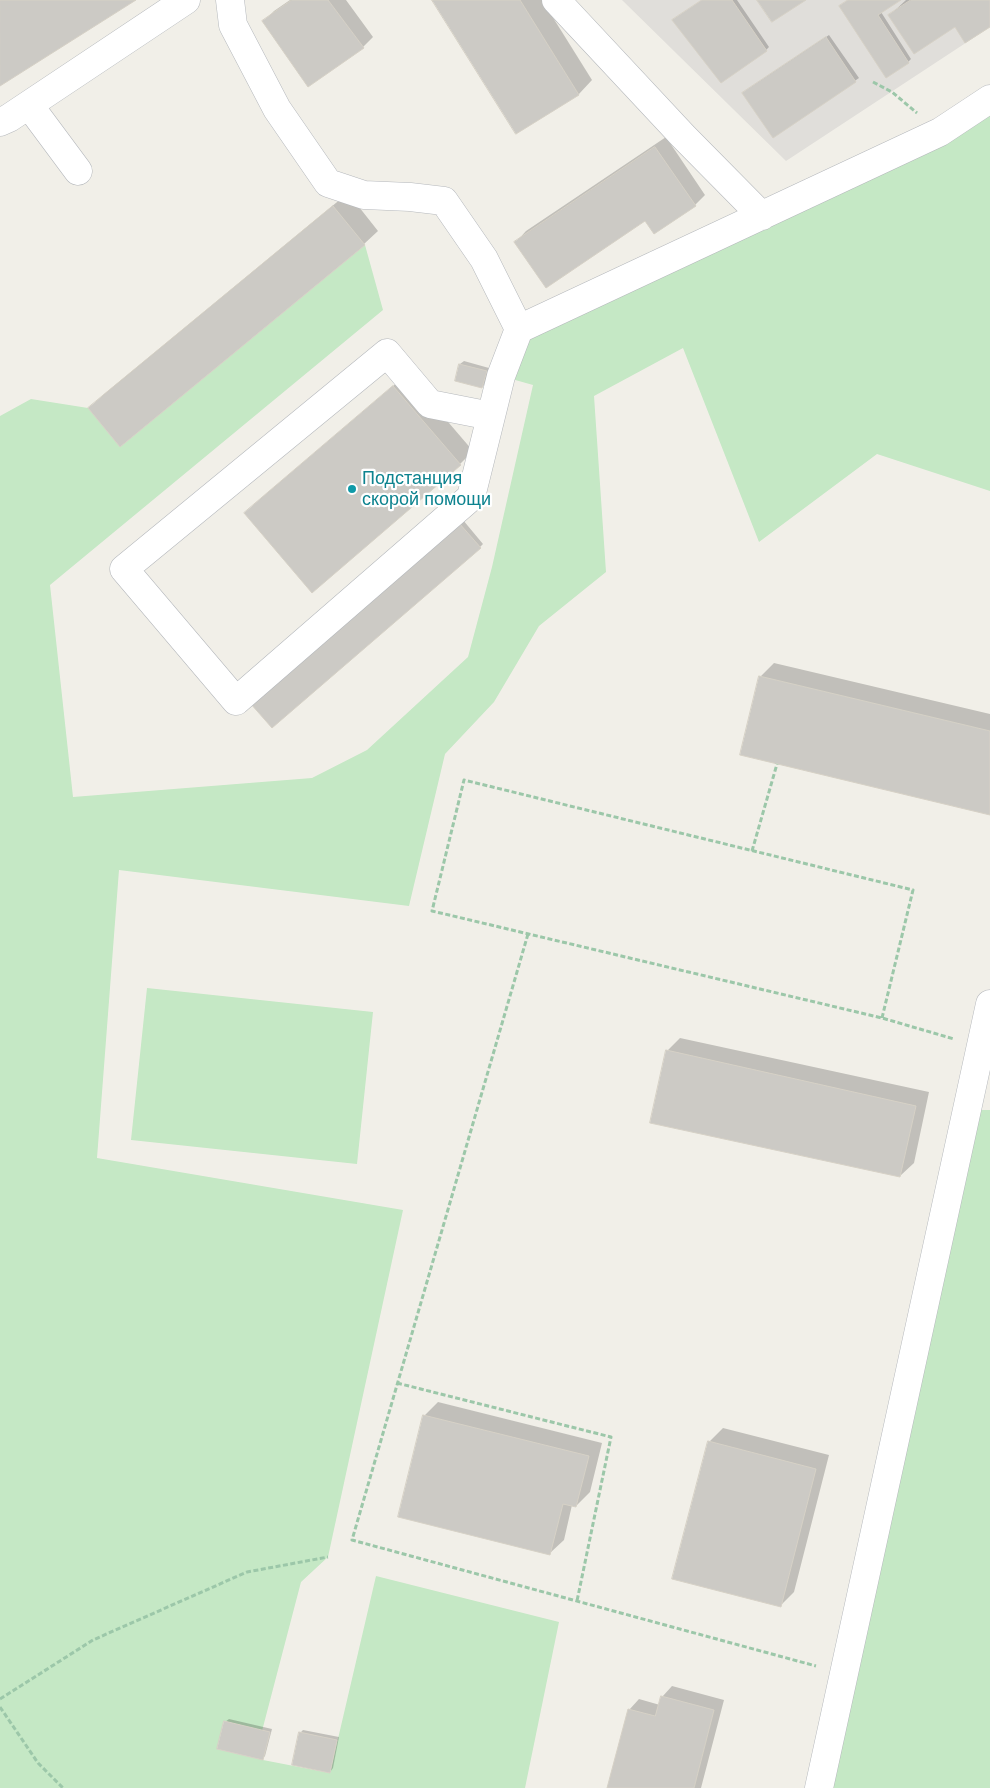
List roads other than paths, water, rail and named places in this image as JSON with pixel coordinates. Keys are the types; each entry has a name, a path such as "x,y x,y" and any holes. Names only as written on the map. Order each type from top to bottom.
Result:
{"lane":[{"path":"0,122 29,105 186,0"},
{"path":"230,0 233,25 277,108 328,183 364,195 444,201 484,259 519,329"},
{"path":"556,0 762,216"},
{"path":"491,416 430,404 387,353 124,569 236,701 472,497 502,376 519,329 940,132 990,99"},
{"path":"29,105 78,171"},
{"path":"819,1788 983,1075 981,1046 990,1004"}],"place":[{"name":"Подстанция скорой помощи","path":"352,489"}]}
